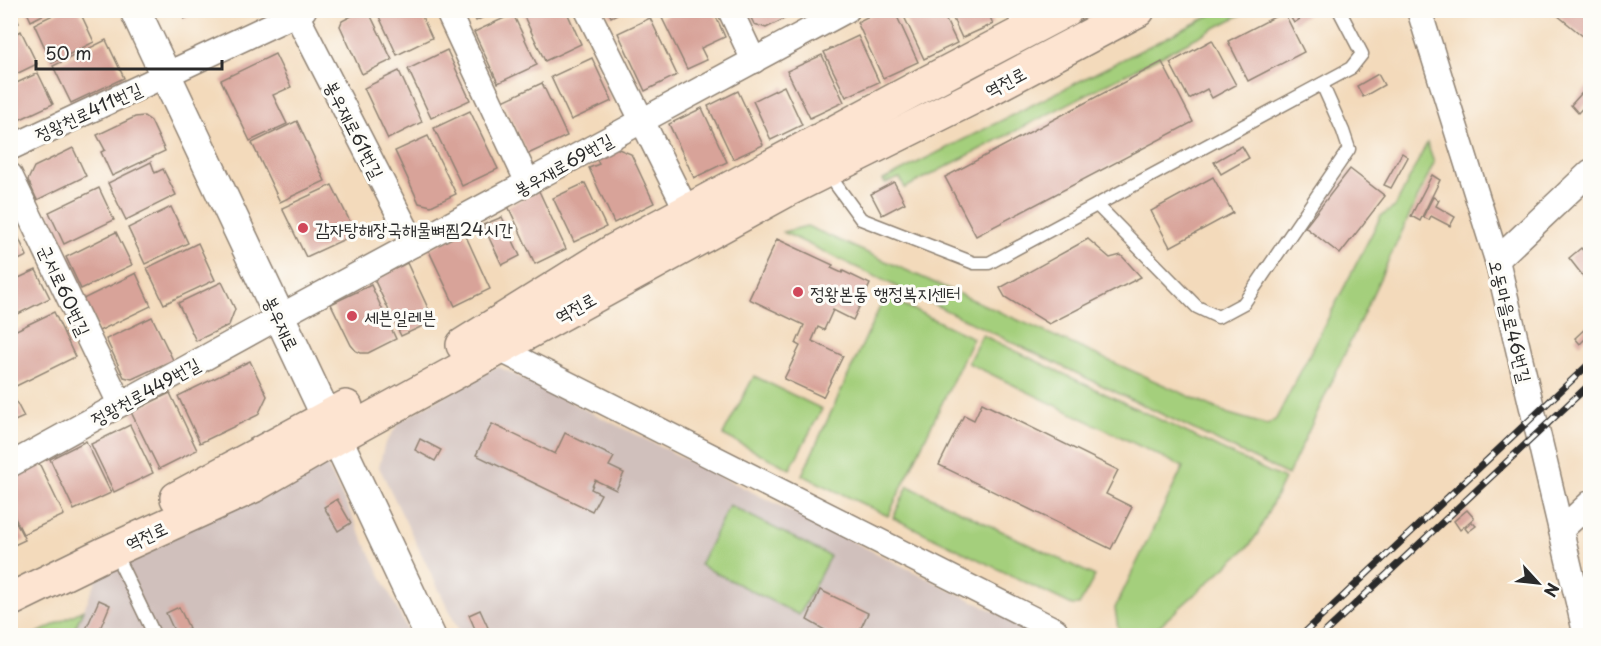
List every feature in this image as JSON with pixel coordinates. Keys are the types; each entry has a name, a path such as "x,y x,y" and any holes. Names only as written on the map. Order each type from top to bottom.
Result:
{"main road":[{"name":"역전로","path":"10,600 253,486 331,427 615,250 687,212 1024,20 1066,10"},
{"name":"역전로","path":"10,578 499,349 785,190 978,95 1138,10"}],"street":[{"name":"봉우재로","path":"135,10 430,636"},
{"path":"447,10 528,183"},
{"path":"587,10 687,212"},
{"path":"730,10 754,61"},
{"name":"봉우재로69번길","path":"279,317 847,10"},
{"name":"오동마을로46번길","path":"1419,10 1497,260 1586,636"},
{"name":"봉우재로61번길","path":"165,75 300,12 414,244"},
{"name":"정왕천로411번길","path":"10,148 165,75"},
{"path":"1497,260 1590,172"},
{"name":"군서로60번길","path":"10,175 120,405"},
{"name":"정왕천로449번길","path":"10,465 279,317"},
{"path":"499,349 1055,630 1055,636"},
{"path":"1561,531 1590,502"}],"lane":[{"path":"826,170 861,219 974,263 989,263 1351,68 1362,54 1339,10"},
{"path":"1097,205 1197,307 1218,317 1244,303 1349,149 1322,84"},
{"path":"114,550 154,636"}],"shaded area":[{"path":"497,366 1042,635 461,635 379,467 384,446 400,421"},
{"path":"322,455 410,635 72,636 100,572"}],"green space":[{"path":"1219,11 1248,11 905,188 900,178 885,183 883,180"},
{"path":"1427,143 1434,163 1288,475 783,232 807,226 1229,414 1267,425 1276,419 1381,216 1395,207"},
{"path":"885,296 973,338 888,516 802,475"},
{"path":"982,335 1284,479 1258,533 1249,546 1149,635 1119,635 1115,608 1183,467 968,363"},
{"path":"754,376 822,409 790,469 723,435"},
{"path":"908,486 1095,576 1079,605 1072,605 893,518"},
{"path":"729,505 830,556 799,615 700,565"},
{"path":"83,610 72,635 34,635"}],"building":[{"path":"10,10 13,10 19,23 10,27"},
{"path":"26,10 52,10 31,21"},
{"path":"63,10 79,10 94,42 52,63 34,24"},
{"path":"180,10 202,10 184,19"},
{"path":"363,10 368,10 392,60 362,74 340,26 342,21"},
{"path":"376,10 419,10 432,38 397,55"},
{"path":"471,10 498,10 476,21"},
{"path":"521,10 566,10 581,44 545,61"},
{"path":"608,10 625,10 611,17"},
{"path":"677,10 713,10 725,37 701,48 707,60 687,69 662,18"},
{"path":"747,10 793,10 794,14 766,28 754,24"},
{"path":"881,10 894,10 918,62 883,78 857,22"},
{"path":"901,10 941,10 957,43 924,59"},
{"path":"949,10 987,10 993,24 962,38"},
{"path":"1286,10 1314,10 1294,23"},
{"path":"1551,10 1590,10 1590,42"},
{"path":"1284,12 1304,52 1248,81 1228,41"},
{"path":"513,14 537,65 498,83 474,32"},
{"path":"650,18 677,75 645,91 618,33"},
{"path":"21,31 37,64 10,77 10,36"},
{"path":"858,36 879,82 846,97 824,52"},
{"path":"106,40 124,78 71,103 53,66"},
{"path":"1212,40 1236,85 1212,98 1207,89 1189,99 1170,63"},
{"path":"447,50 470,100 431,118 408,69"},
{"path":"275,54 291,87 273,95 287,124 250,141 221,80"},
{"path":"822,55 844,102 810,118 787,71"},
{"path":"592,58 612,101 571,120 551,77"},
{"path":"1162,62 1193,122 976,236 945,177"},
{"path":"399,71 422,122 388,139 364,88"},
{"path":"38,73 53,104 10,124 10,86"},
{"path":"1378,74 1384,85 1363,97 1357,86"},
{"path":"542,83 567,136 528,154 503,101"},
{"path":"1590,84 1590,100 1578,113 1571,105"},
{"path":"784,86 802,125 771,140 753,101"},
{"path":"738,91 763,145 733,159 708,106"},
{"path":"702,108 727,162 694,178 669,124"},
{"path":"470,111 498,169 462,186 434,128"},
{"path":"144,116 151,121 165,151 112,176 101,152 105,150 97,135 135,117"},
{"path":"297,121 325,181 280,202 252,143"},
{"path":"428,136 456,194 431,206 419,203 395,151"},
{"path":"1242,146 1249,158 1221,174 1214,162"},
{"path":"73,148 86,176 37,200 28,180 34,167"},
{"path":"616,148 631,154 654,203 614,223 589,168 599,164 596,158"},
{"path":"1402,153 1408,157 1391,188 1384,185"},
{"path":"151,162 155,173 163,169 176,195 126,220 108,183"},
{"path":"1350,169 1385,196 1340,254 1305,227"},
{"path":"1432,175 1440,180 1420,221 1411,216"},
{"path":"1213,177 1233,213 1170,247 1151,211"},
{"path":"894,182 905,203 882,215 871,194"},
{"path":"585,183 606,227 574,242 553,198"},
{"path":"332,185 356,234 306,257 282,208"},
{"path":"99,188 114,220 64,244 49,212"},
{"path":"539,191 566,249 535,264 508,206"},
{"path":"1433,197 1439,200 1436,206 1455,217 1450,226 1431,216 1429,220 1423,217"},
{"path":"171,207 188,243 145,264 128,228"},
{"path":"502,217 520,256 502,265 483,225"},
{"path":"14,228 27,256 10,264 10,230"},
{"path":"116,232 132,265 81,289 66,257"},
{"path":"464,232 490,289 455,306 428,249"},
{"path":"777,239 833,265 831,268 870,284 853,320 833,310 824,330 818,327 812,341 843,356 823,397 784,379 800,346 796,344 804,325 749,299"},
{"path":"1088,239 1110,258 1121,255 1141,277 1049,324 1005,297 1000,288"},
{"path":"198,243 215,280 164,304 147,268"},
{"path":"1581,248 1590,259 1590,285 1569,258"},
{"path":"407,263 434,321 401,336 374,279"},
{"path":"36,270 50,298 10,318 10,282"},
{"path":"136,273 151,306 99,331 83,299"},
{"path":"222,282 235,309 229,325 196,341 178,303"},
{"path":"371,285 396,339 368,353 361,353 351,345 331,304"},
{"path":"54,312 75,357 10,389 10,333"},
{"path":"152,317 173,360 132,379 124,377 106,339"},
{"path":"1589,325 1590,334 1580,344 1575,338"},
{"path":"250,361 267,396 258,415 200,443 178,396"},
{"path":"10,390 24,417 10,423"},
{"path":"170,393 197,450 159,469 131,412"},
{"path":"982,403 1118,470 1106,494 1132,507 1111,549 939,465 964,415 974,420"},
{"path":"492,424 555,454 565,433 614,457 609,466 624,473 616,490 595,480 591,489 601,494 592,511 476,455"},
{"path":"130,425 153,473 114,492 91,444"},
{"path":"420,439 441,450 435,461 415,450"},
{"path":"86,441 111,493 74,510 50,459"},
{"path":"38,461 64,515 23,534 10,508 10,474"},
{"path":"337,499 351,523 338,531 324,507"},
{"path":"1467,510 1474,518 1460,530 1454,521"},
{"path":"10,511 25,540 10,547"},
{"path":"1472,522 1476,526 1468,532 1465,528"},
{"path":"820,590 868,613 857,636 835,636 807,620"},
{"path":"99,600 110,605 97,636 83,636"},
{"path":"179,607 189,628 176,635 166,613"},
{"path":"480,610 490,632 478,636 469,615"}],"railway":[{"path":"1301,636 1590,363"},
{"path":"1321,636 1590,384"}],"place":[{"name":"감자탕해장국해물뼈찜24시간","path":"303,228"},
{"name":"정왕본동 행정복지센터","path":"798,292"},
{"name":"세븐일레븐","path":"352,316"}]}
